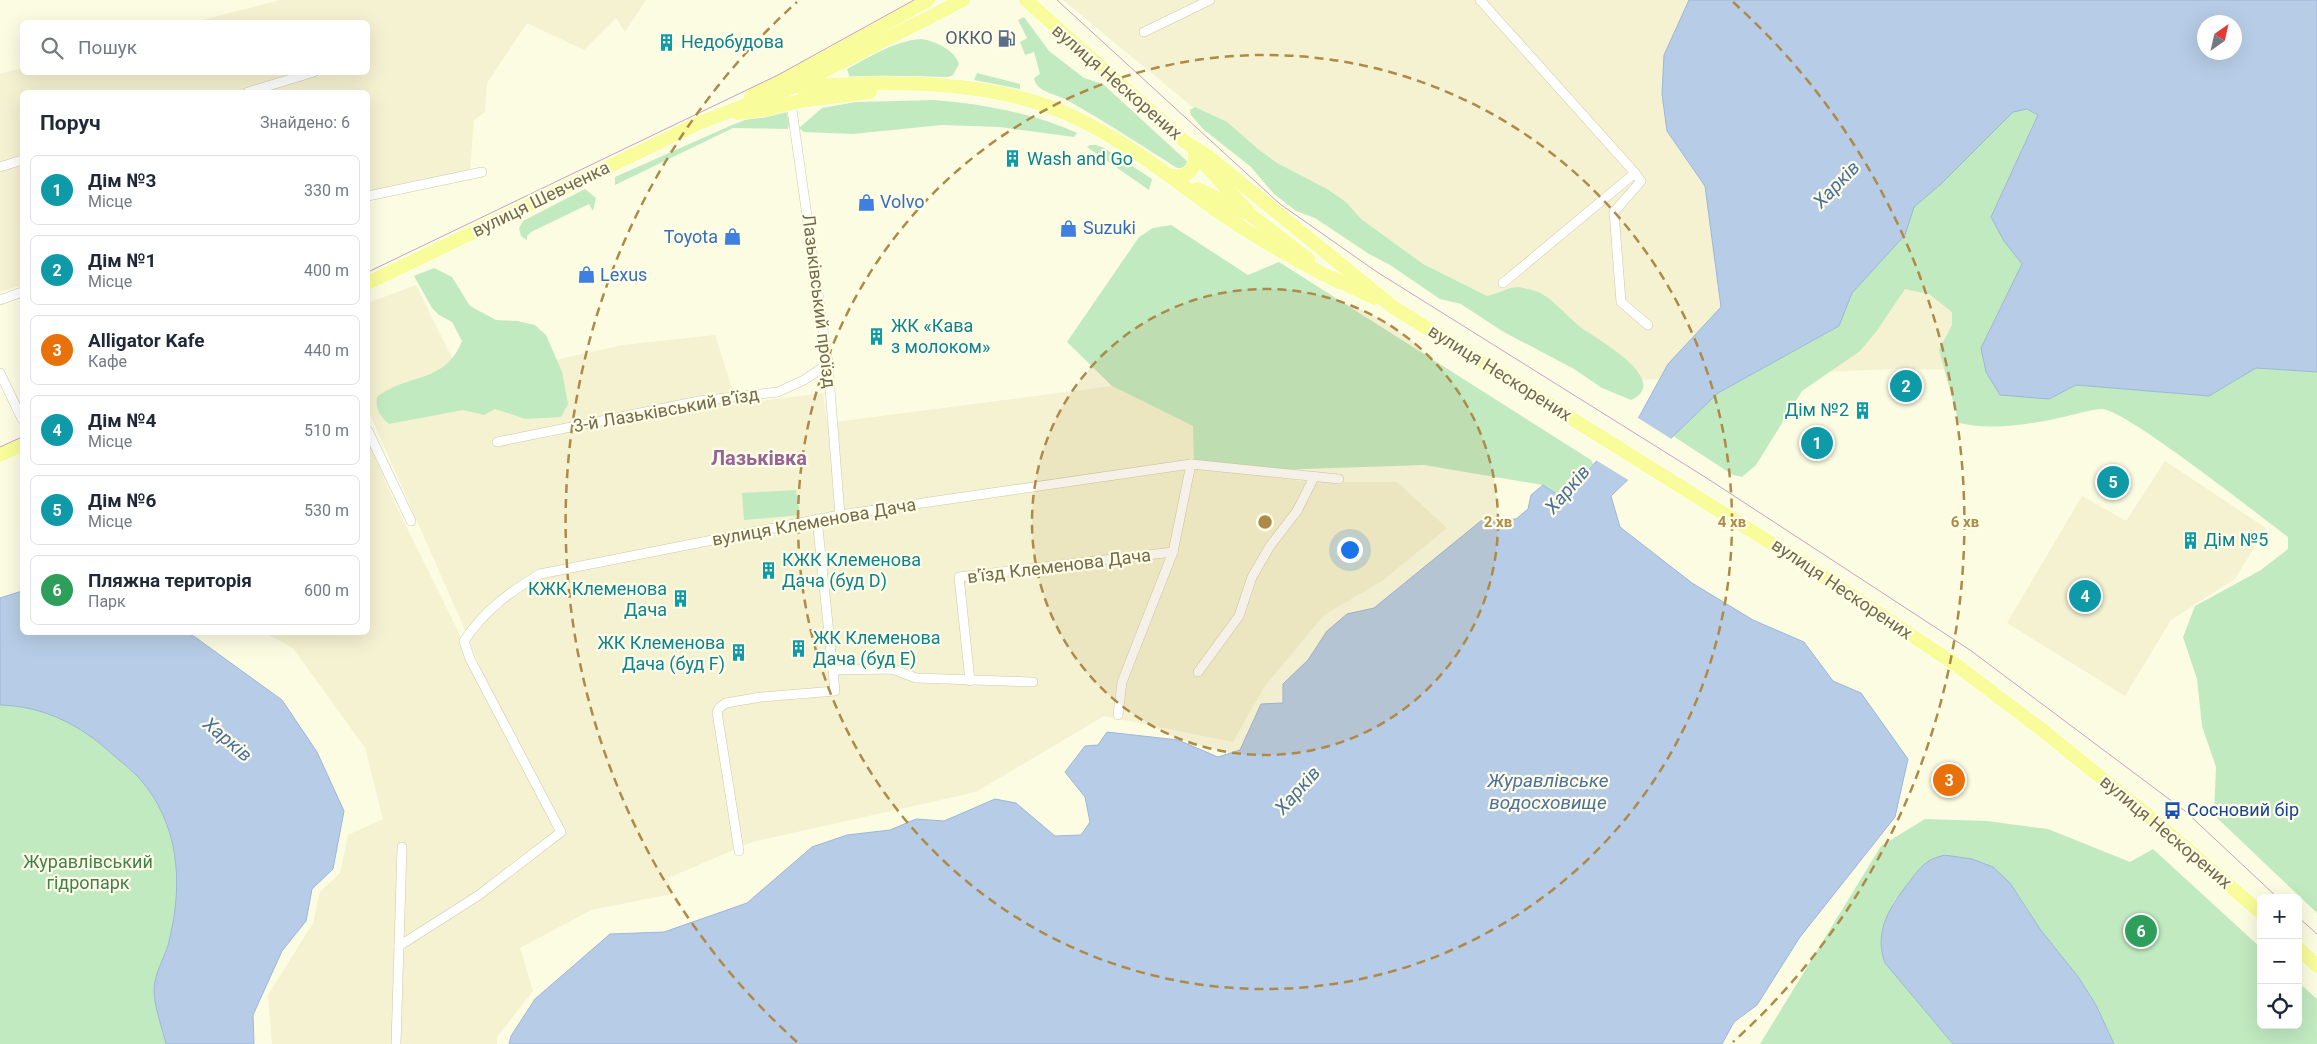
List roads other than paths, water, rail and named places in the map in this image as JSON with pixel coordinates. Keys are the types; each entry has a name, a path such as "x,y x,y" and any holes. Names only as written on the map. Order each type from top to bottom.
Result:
{"main road":[{"name":"вулиця Шевченка","path":"370,282 715,116 781,78 832,54 928,0"},
{"name":"вулиця Шевченка","path":"715,116 791,88 963,0"},
{"name":"вулиця Нескорених","path":"1026,0 1186,143 1252,216 1339,282 1393,306"},
{"path":"791,88 796,78 832,54"},
{"path":"847,61 843,72 850,84"},
{"path":"744,99 791,88 850,84 924,86 964,88 1007,95 1053,108 1092,126 1170,175 1252,216 1347,270"},
{"path":"715,116 764,110 838,95 924,86"},
{"name":"вулиця Нескорених","path":"1186,143 1209,157 1393,306 1803,563 1959,667 2041,729 2158,823 2257,910"},
{"path":"1170,175 1180,177 1190,172 1194,166 1195,154"},
{"path":"1170,175 1207,204 1293,259 1339,282"},
{"path":"0,455 20,446"},
{"path":"2302,952 2317,966"}],"street":[{"path":"1144,32 1210,0"},
{"path":"1480,0 1641,181 1614,212 1621,302 1648,325"},
{"path":"255,90 304,75"},
{"name":"Лазьківський проїзд","path":"791,88 791,103 828,364 840,515"},
{"path":"0,167 20,161"},
{"path":"370,196 482,172"},
{"path":"1503,283 1635,173"},
{"path":"0,300 20,293"},
{"name":"3-й Лазьківський в’їзд","path":"497,442 699,401 778,392 804,380 828,364"},
{"path":"0,373 20,415"},
{"path":"370,434 410,521"},
{"path":"1118,716 1122,682 1173,552 1191,464"},
{"name":"вулиця Клеменова Дача","path":"399,946 479,895 561,832 470,659 464,641 481,618 493,606 540,574 840,515 1191,464 1339,479"},
{"path":"1198,672 1238,616 1252,577 1270,546 1296,511 1314,477"},
{"path":"739,851 717,712 720,707 726,703 761,697 835,691 817,519"},
{"name":"в'їзд Клеменова Дача","path":"970,681 959,577 1173,552"},
{"path":"833,670 892,670 916,678 1033,682"},
{"path":"396,1044 402,847"}],"water":[{"name":"Журавлівське водосховище","path":"1689,0 2317,0 2317,372 2256,368 2209,396 2076,385 2049,399 2000,395 1986,372 1981,348 2022,264 2004,241 1991,217 2038,115 2027,109 2013,112 1941,184 1914,207 1905,235 1852,293 1839,326 1718,393 1611,496 1620,527 1692,583 1753,620 1804,642 1833,681 1861,693 1908,759 1895,817 1800,937 1757,1005 1734,1022 1722,1044 509,1044 511,1036 535,999 610,934 664,932 747,903 812,847 847,835 890,830 916,819 944,821 995,799 1016,803 1055,836 1081,835 1090,822 1085,797 1065,772 1085,746 1098,745 1107,732 1178,740 1218,757 1240,750 1261,704 1283,703 1283,684 1308,660 1327,631 1347,614 1374,608 1482,520 1516,519 1528,509 1531,495 1543,485 1558,495 1586,472 1639,417 1668,364 1721,307 1705,186 1667,131 1662,94 1664,55"},
{"name":"Харків","path":"20,592 20,635 191,635 282,700 317,752 344,811 333,869 312,889 306,921 282,951 253,1015 254,1044 166,1044 157,1011 154,985 170,937 174,916 177,875 170,834 163,815 153,796 140,779 87,734 46,713 16,706 0,705 0,598"},
{"path":"1944,855 1972,859 1993,867 2010,883 2040,929 2079,978 2096,1005 2114,1044 1953,1044 1885,963 1881,940 1886,919 1896,899 1924,865 1932,859"}],"tram line":[{"path":"370,271 778,75 914,0"},
{"path":"1057,0 1280,204 1377,272 1705,477 1970,650 2185,811 2274,894"},
{"path":"0,447 20,438"},
{"path":"2302,921 2317,934"}],"place":[{"name":"ОККО","path":"1007,38"},
{"name":"Недобудова","path":"667,42"},
{"name":"Wash and Go","path":"1013,159"},
{"name":"Volvo","path":"866,202"},
{"name":"Suzuki","path":"1069,228"},
{"name":"Toyota","path":"732,237"},
{"name":"Lexus","path":"586,275"},
{"name":"ЖК «Кава з молоком»","path":"877,336"},
{"name":"Дім №1","path":"1906,386"},
{"name":"Дім №2","path":"1863,410"},
{"name":"Дім №3","path":"1817,443"},
{"name":"Дім №6","path":"2113,482"},
{"name":"Дім №5","path":"2190,540"},
{"name":"КЖК Клеменова Дача (буд D)","path":"768,570"},
{"name":"Дім №4","path":"2085,596"},
{"name":"КЖК Клеменова Дача","path":"681,599"},
{"name":"ЖК Клеменова Дача (буд Е)","path":"799,648"},
{"name":"ЖК Клеменова Дача (буд F)","path":"739,653"},
{"name":"Alligator Kafe","path":"1949,780"},
{"name":"Сосновий бір","path":"2173,810"},
{"name":"Пляжна територія","path":"2141,931"}],"district":[{"name":"Лазьківка","path":"759,458"}],"park label":[{"name":"Журавлівський гідропарк","path":"88,872"}]}
